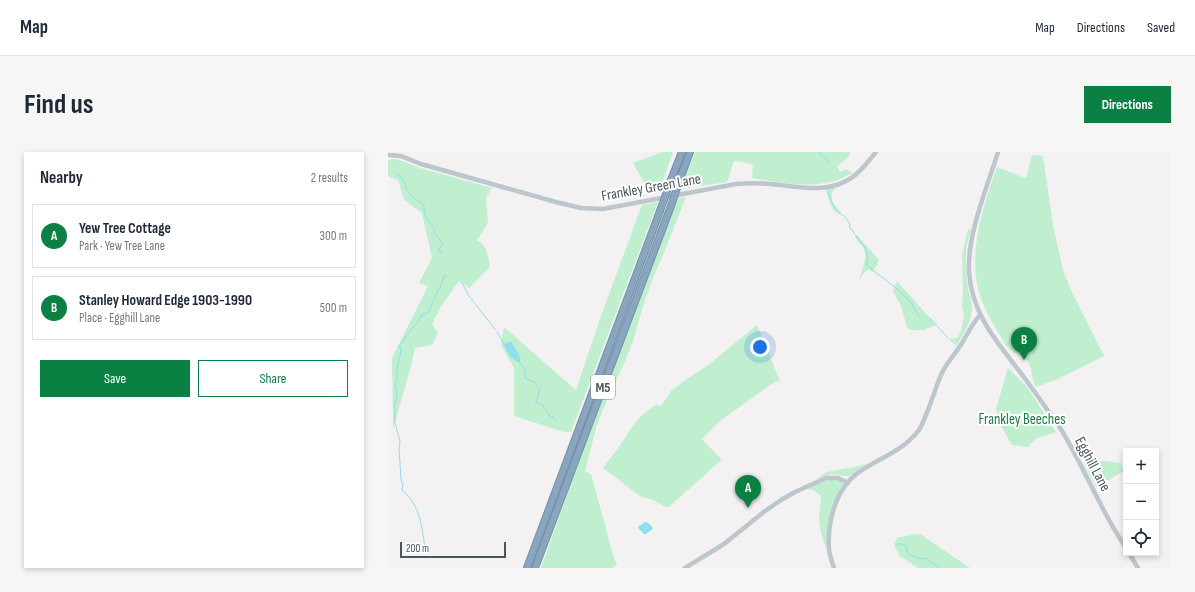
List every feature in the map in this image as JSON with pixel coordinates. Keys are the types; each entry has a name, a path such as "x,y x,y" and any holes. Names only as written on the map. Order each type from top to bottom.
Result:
{"highway":[{"name":"M5","path":"526,568 682,152"},
{"name":"M5","path":"535,568 690,152"}],"street":[{"name":"Frankley Green Lane","path":"388,155 400,156 421,164 556,202 581,208 603,209 736,184 765,184 804,188 834,186 848,181 856,175 876,152"},
{"name":"Egghill Lane","path":"998,152 974,229 969,260 970,282 975,302 980,315 1001,348 1030,385 1059,427 1076,455 1099,502 1123,543"},
{"path":"834,568 829,552 829,530 837,501 848,482 855,475 862,469 901,447 910,440 920,428 943,370 962,343 973,323 980,315"},
{"path":"685,568 724,544 766,511 795,492 826,478 838,478 848,482"},
{"path":"1131,556 1138,568"}],"green space":[{"path":"662,152 673,152 660,189 650,193 633,163"},
{"path":"695,152 851,152 847,159 837,166 840,172 847,169 852,173 835,181 825,183 783,183 752,178 753,165 734,161 727,182 681,189"},
{"path":"1032,155 1043,156 1053,225 1063,270 1071,290 1104,356 1058,379 1036,387 1026,359 1013,352 1007,346 989,317 978,289 975,271 977,236 997,167 1026,178"},
{"path":"393,159 492,188 486,198 488,223 477,240 485,248 490,267 469,288 459,281 442,305 432,324 438,333 432,345 415,348 393,429 392,358 428,286 419,283 432,258 422,213 404,200 398,180 388,176 388,160"},
{"path":"835,188 831,197 841,216 833,210 825,189"},
{"path":"686,197 653,278 633,341 596,428 585,471 591,474 617,565 612,568 541,568 576,469 678,198"},
{"path":"658,202 571,432 564,432 514,416 514,368 501,345 504,327 576,390 602,313 642,205"},
{"path":"968,229 971,230 966,251 966,266 968,291 972,304 972,314 964,333 956,346 948,338 952,339 958,337 961,331 964,316 962,306 962,255"},
{"path":"855,235 858,236 879,260 873,272 869,269 867,270 859,279 864,264 865,252"},
{"path":"897,281 936,325 924,330 910,330 907,327 901,306 893,291"},
{"path":"757,325 780,381 773,383 720,421 702,439 722,460 669,507 640,496 603,468 636,421 644,413 656,405 661,406 671,391 707,366"},
{"name":"Frankley Beeches","path":"1008,368 1028,388 1056,432 1035,439 1028,447 1012,445 1001,426 996,409"},
{"path":"1105,461 1121,463 1123,472 1096,487 1083,462"},
{"path":"867,463 849,476 832,474 816,479 831,471 855,467"},
{"path":"841,480 843,484 834,502 830,515 828,523 828,542 826,548 821,533 819,520 821,496 814,490 806,489 819,482"},
{"path":"920,534 970,568 918,568 900,556 894,545 897,538"}],"water":[{"path":"511,341 518,354 520,363 514,360 506,350 504,344"},
{"path":"645,522 650,524 653,529 644,534 638,528"}],"waterway":[{"path":"818,152 830,163"},
{"path":"397,174 403,179 412,197 424,205 426,218 435,229 433,232 442,242 442,245 438,251 442,253"},
{"path":"828,192 835,209 844,216 850,225 849,226 865,248 868,259 866,265 910,301 920,318"},
{"path":"425,548 417,509 402,490 403,485 401,479 399,448 400,442 395,423 395,403 397,396 395,384 397,381 397,370 401,349 399,346 422,315 429,312 444,276 446,275"},
{"path":"462,283 469,296 495,329"},
{"path":"930,318 948,338"},
{"path":"497,332 504,344"},
{"path":"520,363 525,370 525,378 534,382 540,389 536,402 542,404 549,415 556,421"},
{"path":"897,544 906,546 908,554 921,559 927,559 939,568"}],"place":[{"name":"Stanley Howard Edge 1903-1990","path":"1024,360"},
{"name":"Yew Tree Cottage","path":"748,508"}]}
